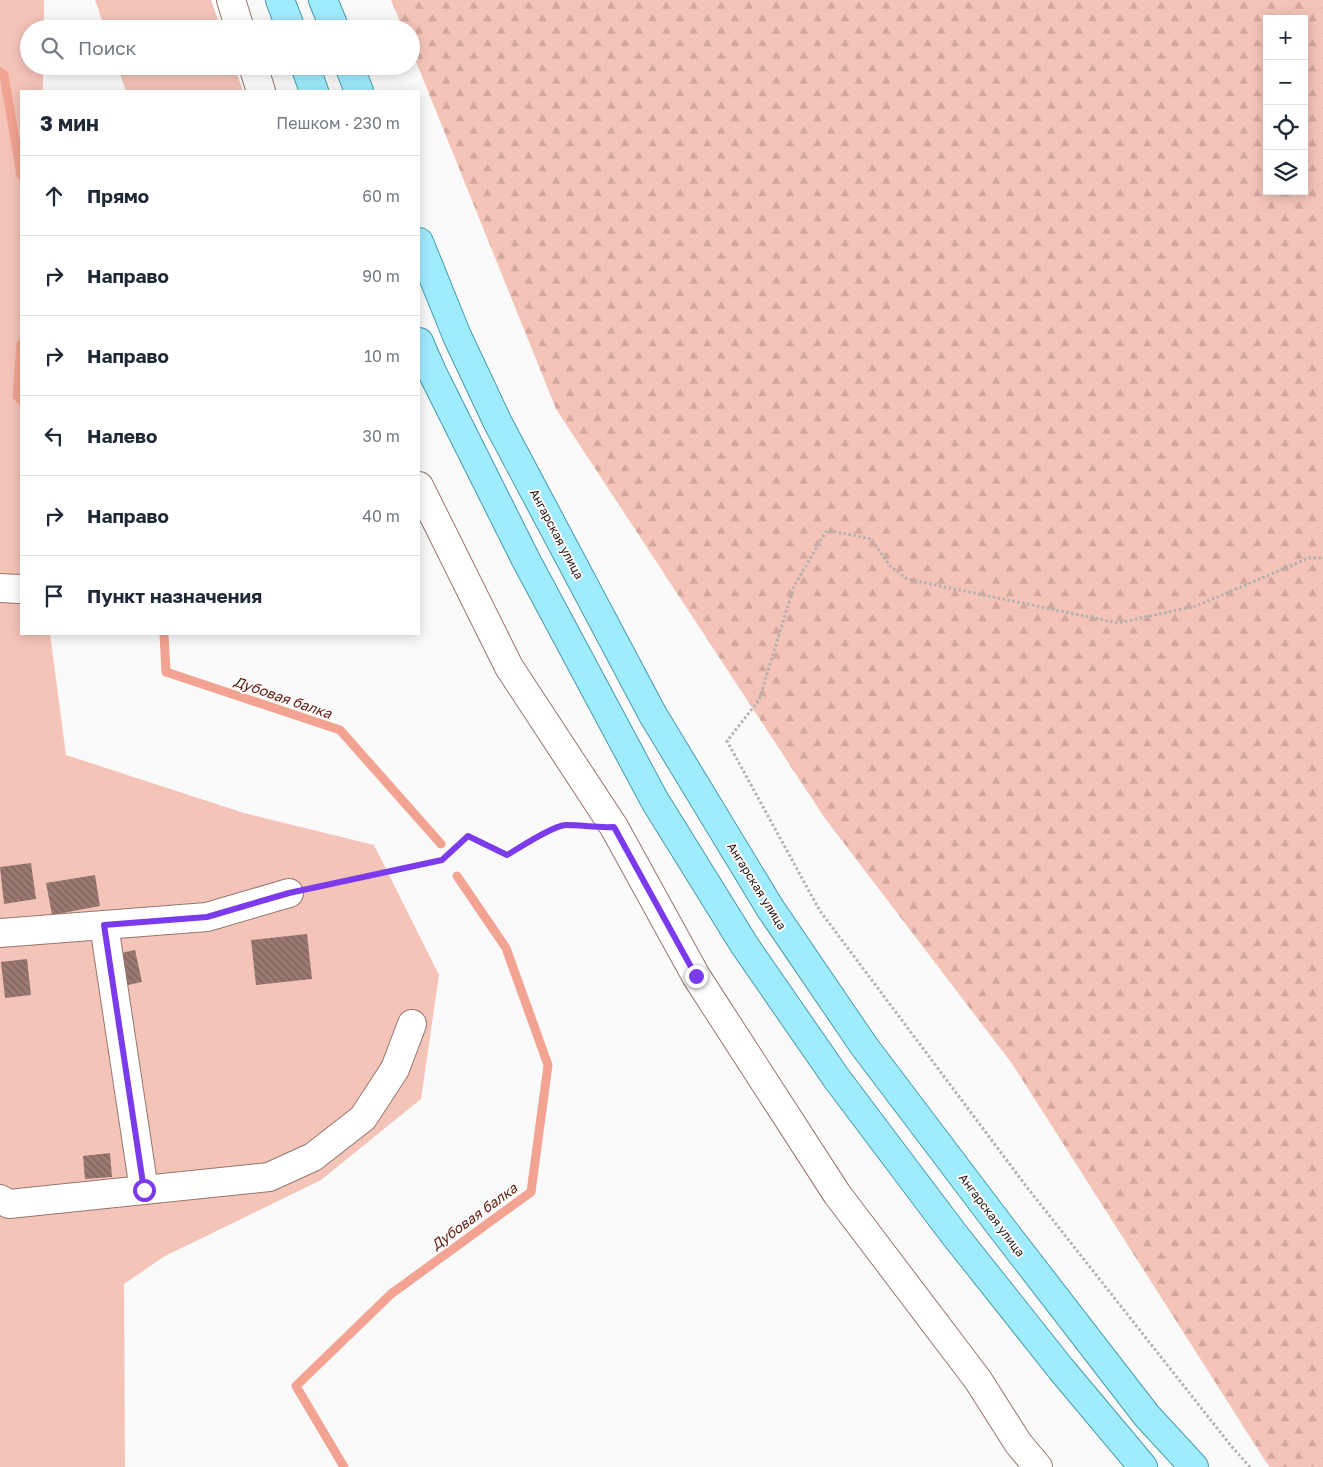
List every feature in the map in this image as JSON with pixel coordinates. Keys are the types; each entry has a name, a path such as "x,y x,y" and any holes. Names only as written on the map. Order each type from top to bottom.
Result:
{"main road":[{"path":"280,0 288,20"},
{"path":"324,0 332,20"},
{"path":"308,75 314,90"},
{"path":"353,75 359,90"},
{"name":"Ангарская улица","path":"420,244 458,336 498,423 653,715 770,908 864,1046 989,1212 1147,1416 1194,1467"},
{"path":"420,344 432,374 526,560 655,801 745,946 837,1079 948,1226 1061,1369 1143,1467"}],"street":[{"path":"231,0 237,20"},
{"path":"256,75 261,90"},
{"path":"420,488 509,667 614,827 696,976 837,1194 978,1380 1018,1443 1038,1467"},
{"path":"0,933 207,917 289,893"},
{"path":"104,925 144,1190"},
{"path":"0,1199 9,1204 269,1176 313,1158 363,1118 395,1068 412,1024"}],"path":[{"path":"1250,1467 1232,1447 1026,1186 820,911 728,741 760,700 794,586 827,530 871,539 890,566 907,579 1118,623 1196,606 1309,558 1323,558"},
{"path":"289,893 442,860 468,836 507,855 534,839 564,825 601,828 614,827"}],"green space":[{"path":"0,0 44,0 44,20 20,20 20,75 43,75 43,90 20,90 20,635 50,635 66,755 244,813 374,845 439,975 421,1099 321,1180 165,1256 124,1284 125,1467 0,1467"},
{"path":"95,0 211,0 218,20 102,20"},
{"path":"391,0 1323,0 1323,1467 1270,1467 1266,1462 1013,1065 824,817 556,409 420,71 420,20 399,20"},
{"path":"120,75 237,75 243,90 126,90"}],"building":[{"path":"31,863 36,899 4,904 0,867"},
{"path":"95,875 100,906 52,915 46,883"},
{"path":"307,934 312,979 256,985 251,940"},
{"path":"135,950 142,982 118,987 111,955"},
{"path":"27,959 31,995 5,998 1,962"},
{"path":"110,1153 112,1177 85,1179 83,1156"}],"waterway":[{"name":"Дубовая балка","path":"0,72 4,75 20,169"},
{"name":"Дубовая балка","path":"20,357 17,396 20,399"},
{"name":"Дубовая балка","path":"164,635 166,672 340,730 441,844"},
{"name":"Дубовая балка","path":"344,1467 296,1386 391,1294 531,1192 548,1065 506,948 457,876"}],"route":[{"path":"144,1190 104,925 207,917 289,893 442,860 468,836 507,855 534,839 564,825 601,828 614,827 696,976"}]}
